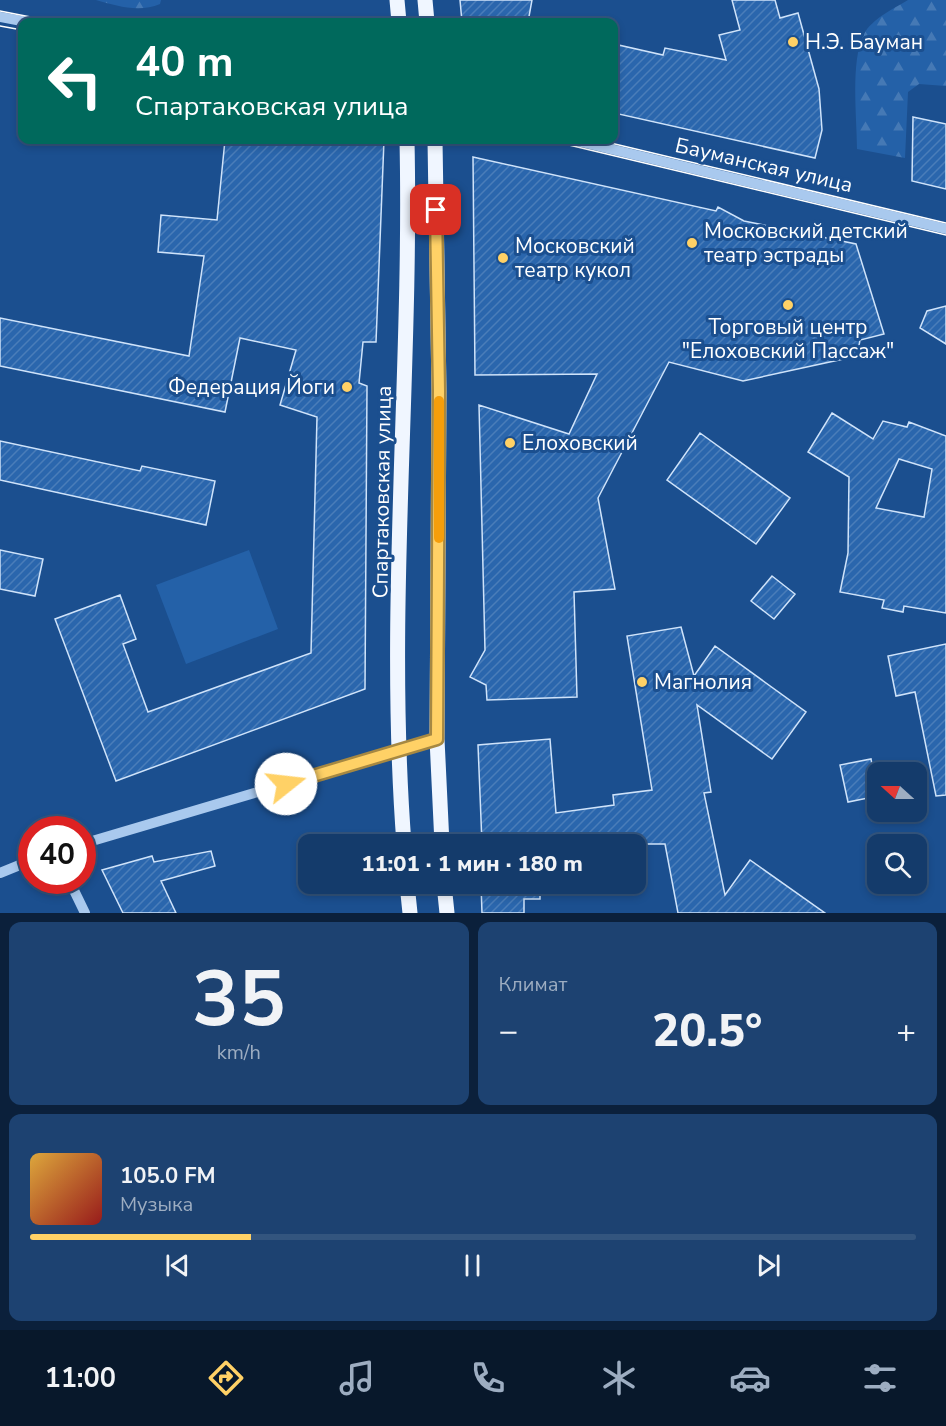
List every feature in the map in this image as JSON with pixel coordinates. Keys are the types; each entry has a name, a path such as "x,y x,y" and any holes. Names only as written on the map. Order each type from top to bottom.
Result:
{"main road":[{"path":"397,0 399,18"},
{"path":"425,0 427,18"},
{"name":"Спартаковская улица","path":"403,834 398,695 408,236 407,144"},
{"path":"435,144 439,391 437,739 442,834"},
{"path":"408,894 410,913"},
{"path":"445,894 447,913"}],"street":[{"path":"0,17 18,20"},
{"name":"Бауманская улица","path":"590,144 946,229"},
{"path":"96,840 399,748 437,739"},
{"path":"0,873 18,866"},
{"path":"76,894 85,913"}],"green space":[{"path":"96,0 161,0 160,4 152,7 136,8"},
{"path":"908,0 946,0 946,86 919,84 908,92 905,158 857,149 855,90 857,59 864,34 877,19"},
{"path":"249,550 278,629 186,664 156,585"}],"building":[{"path":"460,0 532,0 529,18 462,18"},
{"path":"732,0 775,0 780,18 798,13 819,89 822,130 815,158 618,114 618,45 663,55 665,48 726,60 719,35 740,30"},
{"path":"913,117 946,124 946,189 912,181"},
{"path":"225,144 384,144 376,342 363,342 359,383 367,386 365,689 116,781 55,619 120,595 136,639 123,644 148,712 311,653 317,417 280,405 296,350 240,338 225,412 0,366 0,318 189,356 204,256 158,252 161,215 217,220"},
{"path":"473,157 716,211 718,207 744,221 856,244 884,334 860,340 857,356 743,381 669,362 598,498 615,589 574,592 577,697 487,700 486,685 470,677 485,650 479,405 569,434 597,374 475,375"},
{"path":"946,306 946,344 920,328 927,311"},
{"path":"832,413 873,439 883,421 907,427 909,422 946,436 946,613 904,606 903,612 882,608 884,600 840,592 848,553 849,477 808,452","holes":["899,459 932,469 924,517 876,508"]},
{"path":"700,433 790,498 756,544 667,480"},
{"path":"0,441 140,471 142,466 215,481 206,525 0,480"},
{"path":"0,550 43,559 35,596 0,589"},
{"path":"772,576 795,594 774,619 751,601"},
{"path":"681,627 694,676 715,646 806,712 772,759 697,705 711,792 704,793 725,895 750,860 825,913 678,913 665,844 646,844 646,834 482,834 478,745 550,739 556,813 614,805 613,795 652,790 627,636"},
{"path":"946,644 946,795 936,796 915,692 896,696 888,656"},
{"path":"871,759 872,762 867,762 867,798 848,802 840,765"},
{"path":"211,851 215,866 161,881 176,913 123,913 102,870 152,856 154,862"},
{"path":"481,894 540,894 540,899 524,899 524,913 482,913"}],"tram line":[{"path":"0,11 36,18"},
{"path":"0,26 18,29"},
{"path":"565,144 946,235"},
{"path":"615,144 946,223"}],"slow traffic":[{"path":"439,401 439,538"}],"place":[{"name":"Н.Э. Бауман","path":"793,42"},
{"name":"Московский детский театр эстрады","path":"692,243"},
{"name":"Московский театр кукол","path":"503,258"},
{"name":"Торговый центр \"Елоховский Пассаж\"","path":"788,305"},
{"name":"Федерация Йоги","path":"347,387"},
{"name":"Елоховский","path":"510,443"},
{"name":"Магнолия","path":"642,682"}],"route":[{"path":"286,784 399,748 437,739 439,391 436,210"}]}
